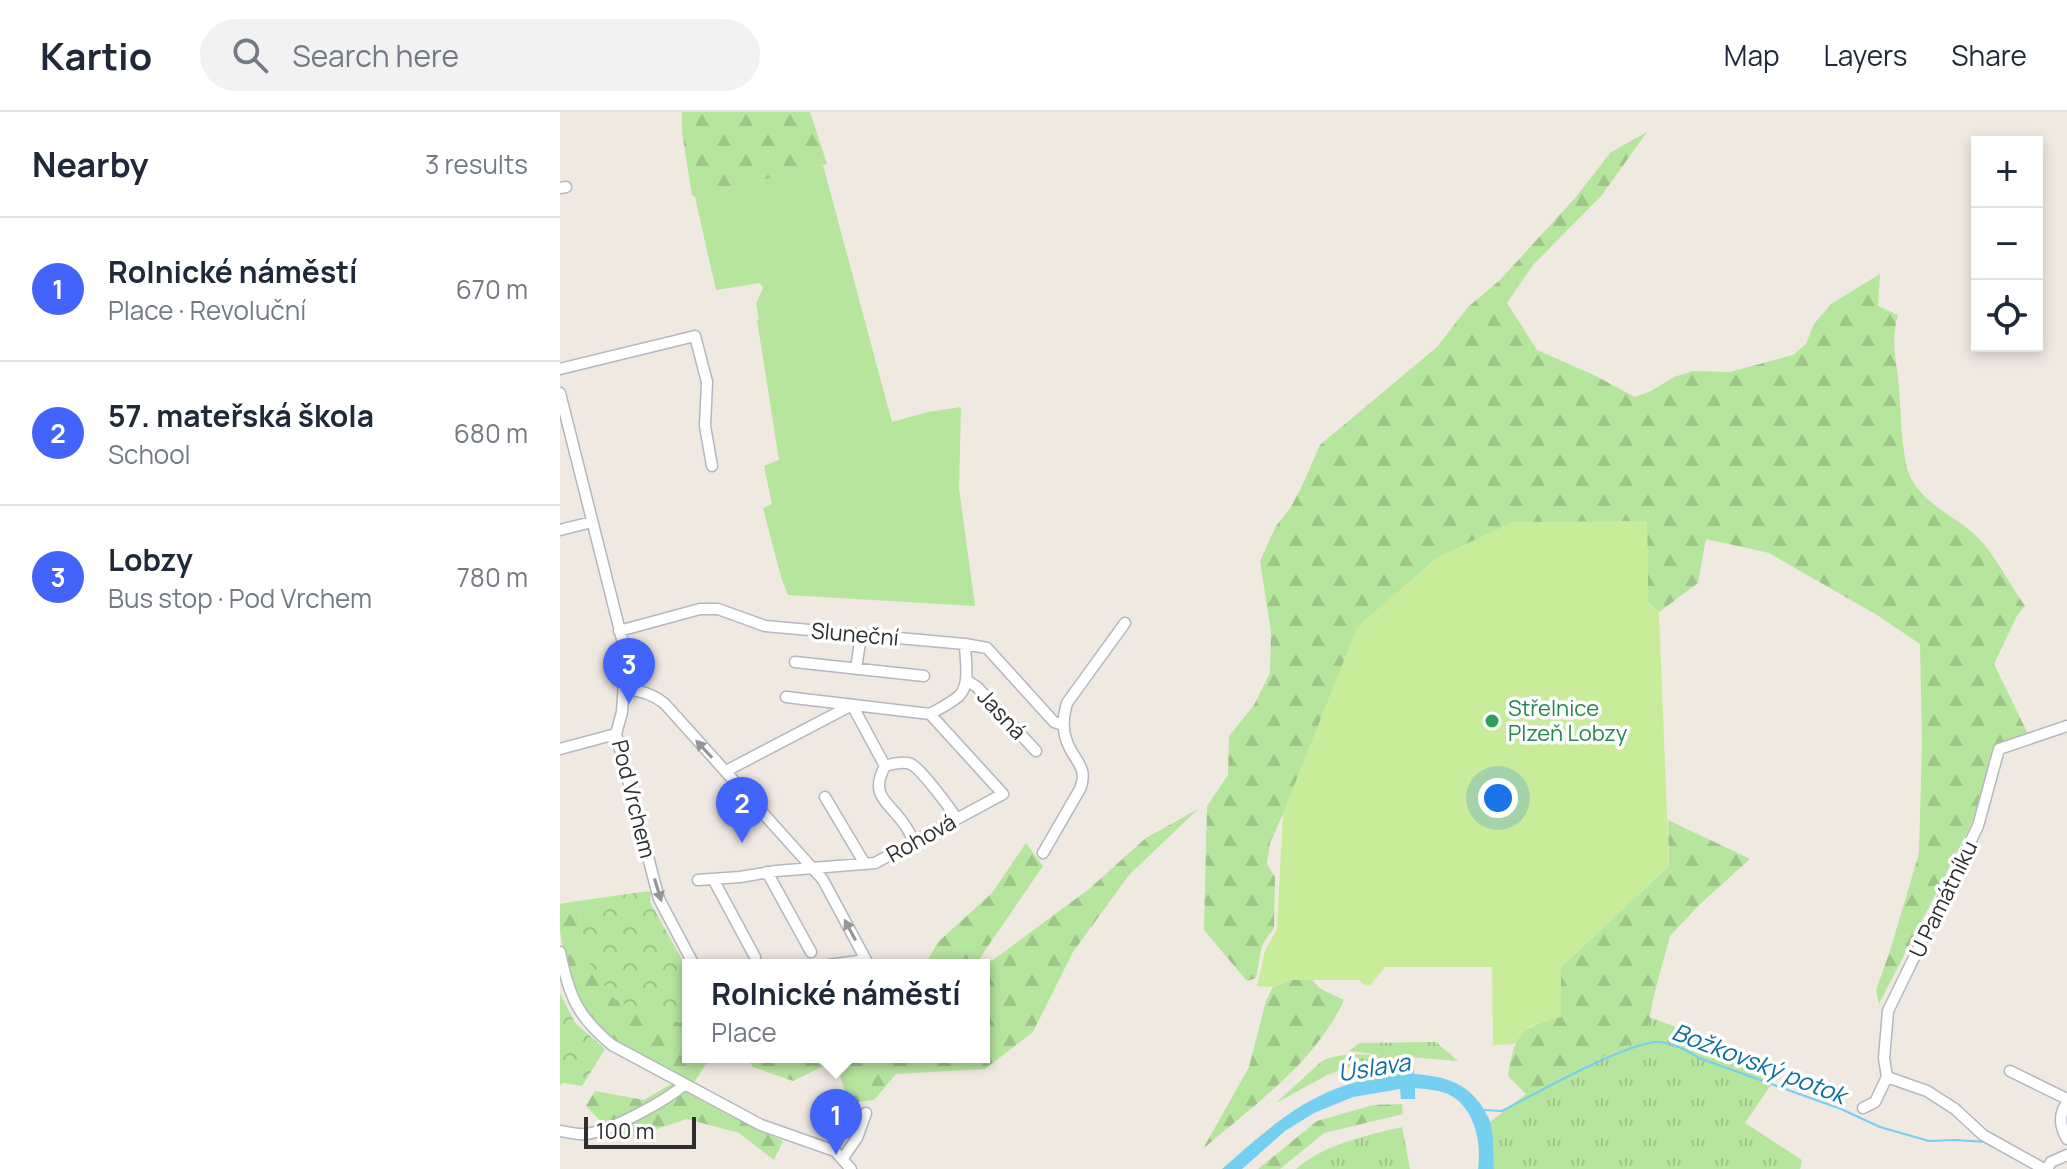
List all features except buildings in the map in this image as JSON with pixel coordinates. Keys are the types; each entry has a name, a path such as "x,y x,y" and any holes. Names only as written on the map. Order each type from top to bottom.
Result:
{"street":[{"path":"560,369 695,336 707,382 705,426 712,466"},
{"name":"Pod Vrchem","path":"560,393 626,655 622,712 616,734 659,899 691,959"},
{"path":"560,530 592,522"},
{"name":"Sluneční","path":"619,631 700,609 718,609 765,626 987,648 1054,722 1063,725"},
{"path":"1043,853 1080,789 1084,774 1067,743 1064,714 1073,694 1125,623"},
{"path":"856,669 861,635"},
{"path":"786,697 930,714 959,696 966,680 965,644"},
{"path":"795,662 924,676"},
{"name":"Jasná","path":"966,680 977,687 1036,751"},
{"path":"624,689 656,696 726,771 813,869 833,897 865,959"},
{"path":"726,771 852,705"},
{"path":"852,705 885,766 878,787 880,794 914,842"},
{"name":"Rohová","path":"825,797 865,864 875,863 1003,794 930,714"},
{"name":"U Památníku","path":"1887,1077 1884,1058 1888,1011 1978,826 1999,749 2067,726"},
{"path":"560,749 616,734"},
{"path":"885,766 903,763 914,766 957,819"},
{"path":"698,880 865,864"},
{"path":"767,872 811,952"},
{"path":"713,879 755,957"},
{"path":"560,952 579,1010 594,1030 612,1045 771,1130 830,1148 851,1169"},
{"path":"2010,1071 2067,1101 2061,1116 2067,1139"},
{"path":"1863,1108 1875,1102 1887,1077 1927,1091 1955,1109 1983,1135 2046,1169 2051,1162 2067,1155"},
{"path":"560,1131 585,1134 603,1129 671,1095 684,1085"},
{"path":"843,1158 857,1138 866,1113"}],"green space":[{"path":"682,112 810,112 827,164 695,197 692,195 682,132"},
{"path":"1647,132 1602,195 1533,265 1507,303 1537,350 1635,397 1693,371 1730,372 1793,355 1806,344 1814,324 1831,304 1880,274 1878,306 1898,315 1894,343 1907,468 1920,492 1984,544 2025,606 1994,664 2028,734 1996,748 1971,825 1879,1004 1876,990 1919,853 1922,744 1920,644 1877,615 1769,553 1706,539 1698,583 1659,612 1648,602 1647,522 1438,557 1358,627 1270,843 1267,864 1275,877 1274,928 1262,945 1256,978 1247,981 1204,930 1207,806 1228,775 1229,736 1254,705 1270,673 1271,632 1260,561 1276,526 1291,507 1320,445 1437,347 1468,307 1500,280 1575,198 1611,152"},
{"path":"823,165 892,422 961,407 959,488 975,606 788,595 781,577 763,508 772,504 764,466 779,460 757,320 756,304 763,288 760,283 716,290 695,197"},
{"name":"Střelnice Plzeň Lobzy","path":"1647,521 1648,602 1659,612 1669,866 1561,967 1561,1017 1530,1026 1514,1044 1493,1045 1492,967 1385,967 1370,986 1360,980 1292,980 1273,987 1257,986 1265,951 1277,929 1283,814 1357,627 1438,557 1513,522"},
{"path":"1198,809 1129,875 1073,952 1033,1032 985,1069 896,1074 874,1100 848,1103 837,1063 990,1063 990,961 1089,889 1146,838"},
{"path":"1668,820 1750,859 1670,936 1646,1036 1526,1094 1508,1076 1517,1041 1527,1029 1561,1016 1560,968 1669,866"},
{"path":"1026,843 1043,866 979,959 928,959 938,942 992,893"},
{"path":"651,893 650,902 682,959 682,1023 636,1010 613,998 585,956 578,901"},
{"path":"578,901 585,956 636,1010 682,1023 682,1063 707,1063 693,1084 611,1038 581,1004 567,972 560,931 560,904"},
{"path":"1292,980 1312,980 1321,989 1344,1000 1332,1022 1301,1063 1203,1149 1249,1067 1266,1001 1273,987"},
{"path":"560,993 575,1023 605,1049 582,1086 563,1083 560,1086"},
{"path":"1649,1017 1783,1067 1745,1123 1802,1160 1800,1169 1494,1169 1490,1122 1526,1094 1646,1036"},
{"path":"1436,1042 1458,1061 1397,1056 1395,1059 1364,1062 1327,1075 1276,1103 1322,1061 1344,1055 1381,1055 1349,1051 1359,1043"},
{"path":"750,1063 830,1063 793,1081 753,1067"},
{"path":"671,1084 783,1141 774,1160 739,1133 687,1119 620,1141 586,1106 595,1091 644,1100"},
{"path":"1402,1104 1403,1114 1324,1133 1280,1169 1258,1169 1317,1121 1373,1105"},
{"path":"1402,1127 1410,1169 1296,1169 1333,1147"}],"water":[{"path":"1400,1064 1414,1064 1414,1074 1453,1082 1477,1099 1490,1123 1494,1169 1478,1169 1479,1148 1475,1127 1465,1108 1448,1094 1415,1088 1415,1099 1401,1099 1400,1089 1353,1097 1314,1113 1285,1131 1242,1169 1222,1169 1302,1105 1346,1085 1400,1074"}],"waterway":[{"name":"Božkovský potok","path":"1483,1110 1502,1111 1605,1059 1660,1042 1841,1109 1880,1127 1929,1141 1986,1142"}],"place":[{"name":"Lobzy","path":"629,704"},
{"name":"Střelnice Plzeň Lobzy","path":"1492,721"},
{"name":"57. mateřská škola","path":"742,843"},
{"name":"Rolnické náměstí","path":"836,1155"}],"water label":[{"name":"Úslava","path":"1374,1068"}]}
